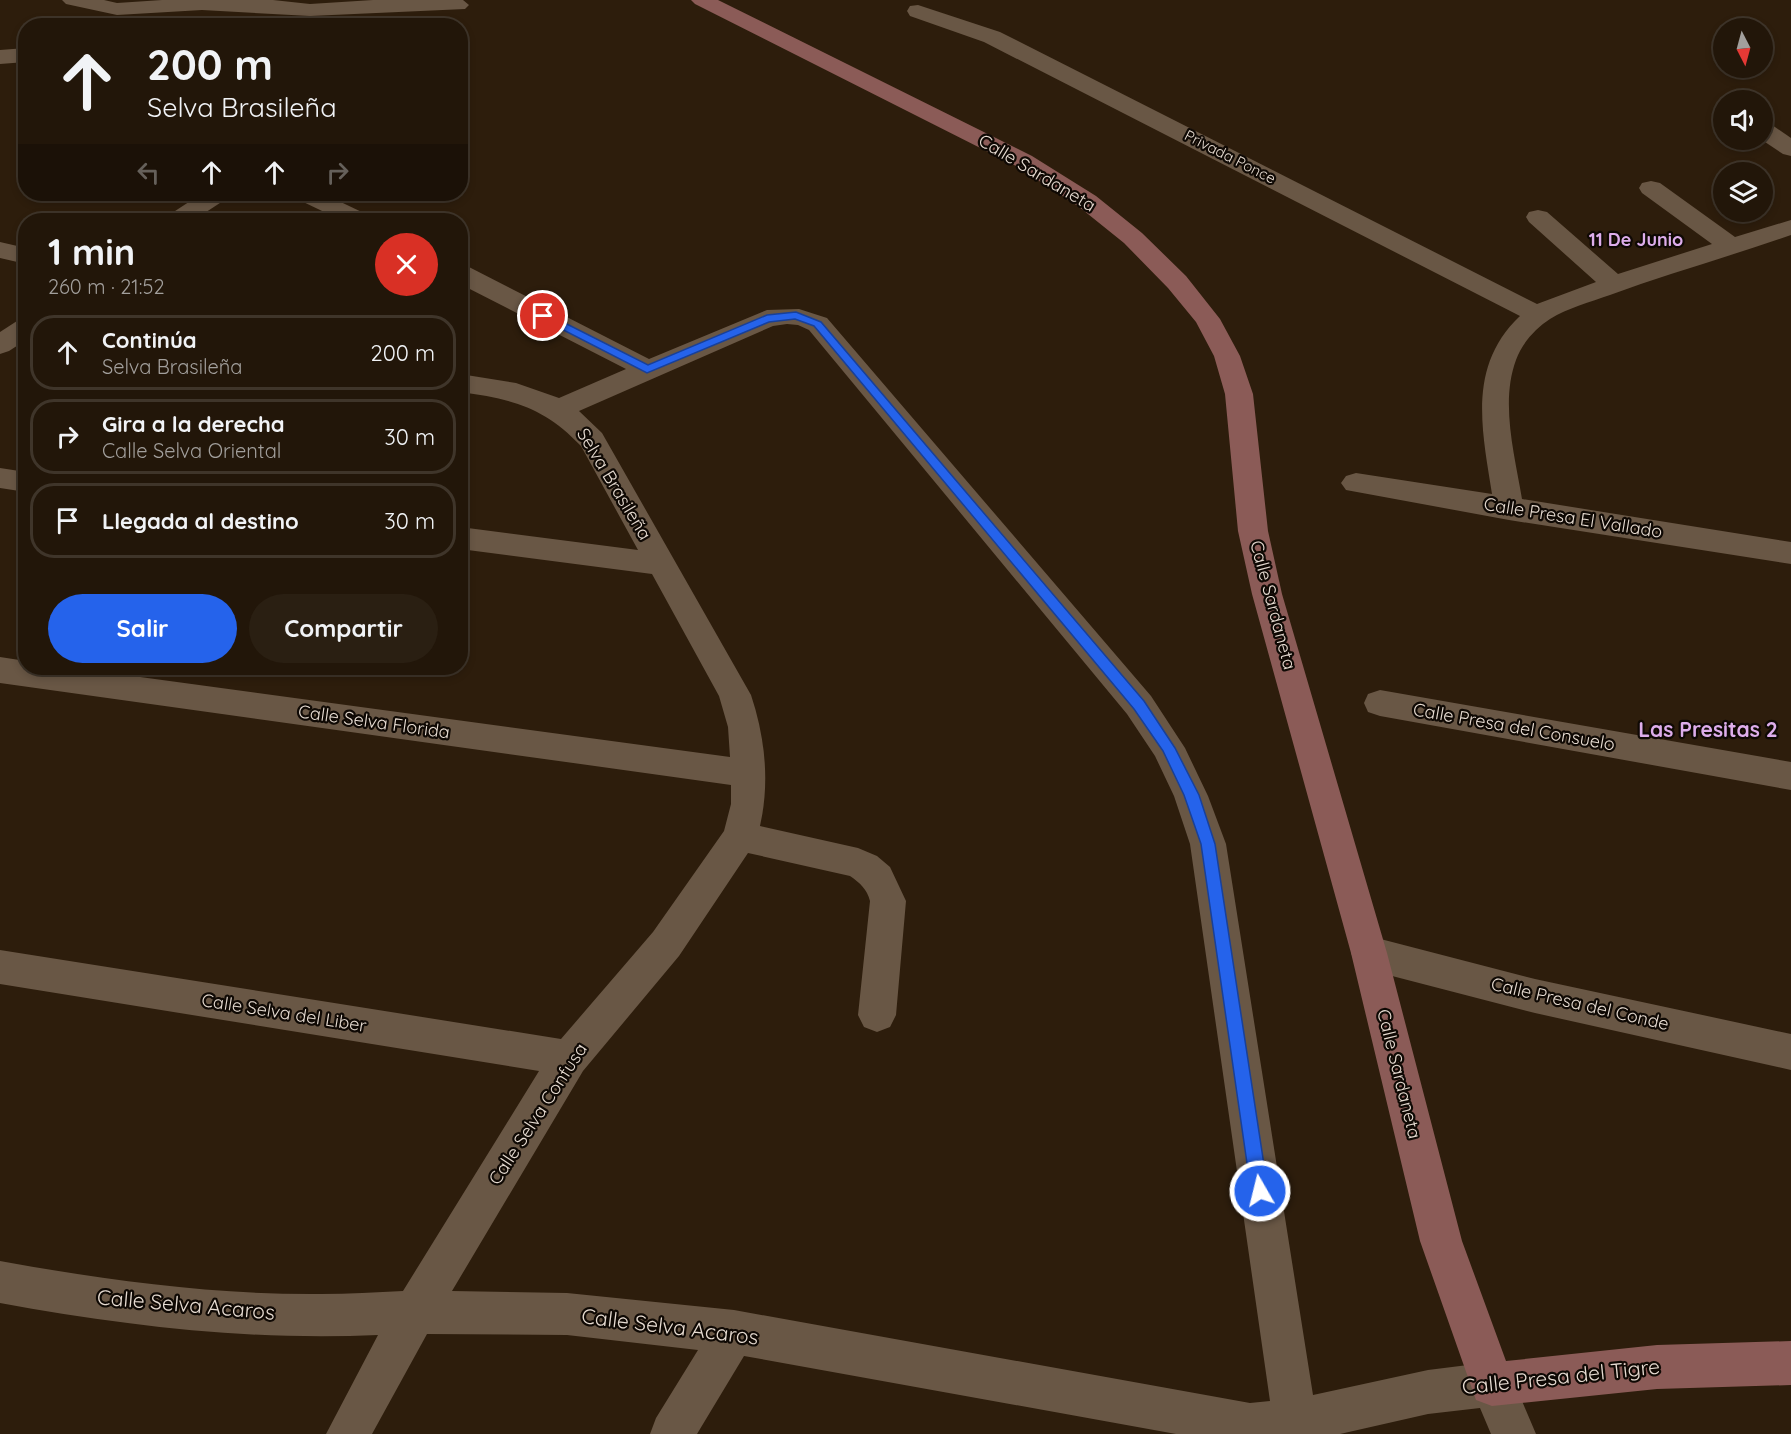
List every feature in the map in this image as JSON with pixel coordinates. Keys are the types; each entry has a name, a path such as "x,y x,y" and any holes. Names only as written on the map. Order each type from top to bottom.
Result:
{"street":[{"path":"73,0 117,9 202,4 310,10 460,2"},
{"name":"Calle Sardaneta","path":"702,0 1024,161 1087,201 1133,238 1177,282 1208,319 1227,356 1239,394 1253,531 1267,594 1369,953 1441,1241 1492,1383 1514,1434"},
{"path":"446,18 460,2"},
{"path":"108,18 117,9"},
{"name":"Privada Ponce","path":"918,11 992,37 1013,47 1538,315"},
{"path":"0,57 18,56"},
{"path":"1773,136 1791,149"},
{"path":"1651,188 1732,247"},
{"path":"188,213 206,201"},
{"path":"320,201 345,213"},
{"path":"1538,217 1614,284"},
{"path":"1509,509 1496,419 1497,387 1502,361 1517,334 1538,315 1614,284 1791,227"},
{"path":"0,250 18,254"},
{"path":"468,277 647,369"},
{"path":"559,409 767,318 796,315 818,324 1139,705 1168,748 1191,795 1208,844 1309,1423"},
{"name":"Selva Brasileña","path":"468,384 532,396 559,409 576,421 592,440 735,695 745,727 748,773"},
{"path":"0,478 18,481"},
{"name":"Calle Presa El Vallado","path":"1356,483 1791,554"},
{"path":"468,539 662,564"},
{"name":"Calle Selva Florida","path":"0,670 18,672"},
{"name":"Calle Selva Florida","path":"36,675 748,773"},
{"name":"Calle Presa del Consuelo","path":"1380,703 1791,776"},
{"name":"Calle Selva Confusa","path":"348,1434 415,1312 569,1058 666,944 740,836 748,804 748,773"},
{"path":"740,836 858,863 873,872 884,884 888,901 877,1015"},
{"name":"Calle Presa del Conde","path":"1369,953 1535,996 1791,1052"},
{"name":"Calle Selva del Liber","path":"0,967 569,1058"},
{"name":"Calle Selva Acaros","path":"0,1282 64,1294 231,1313 322,1316 415,1312 567,1314 734,1332 1248,1429 1309,1423"},
{"path":"672,1434 734,1332"},
{"name":"Calle Presa del Tigre","path":"1309,1423 1428,1392 1492,1383 1657,1366 1791,1364"}],"district":[{"name":"11 De Junio","path":"1636,240"},
{"name":"Las Presitas 2","path":"1708,730"}],"route":[{"path":"543,316 647,369 767,318 796,315 818,324 1139,705 1168,748 1191,795 1208,844 1260,1191"}]}
